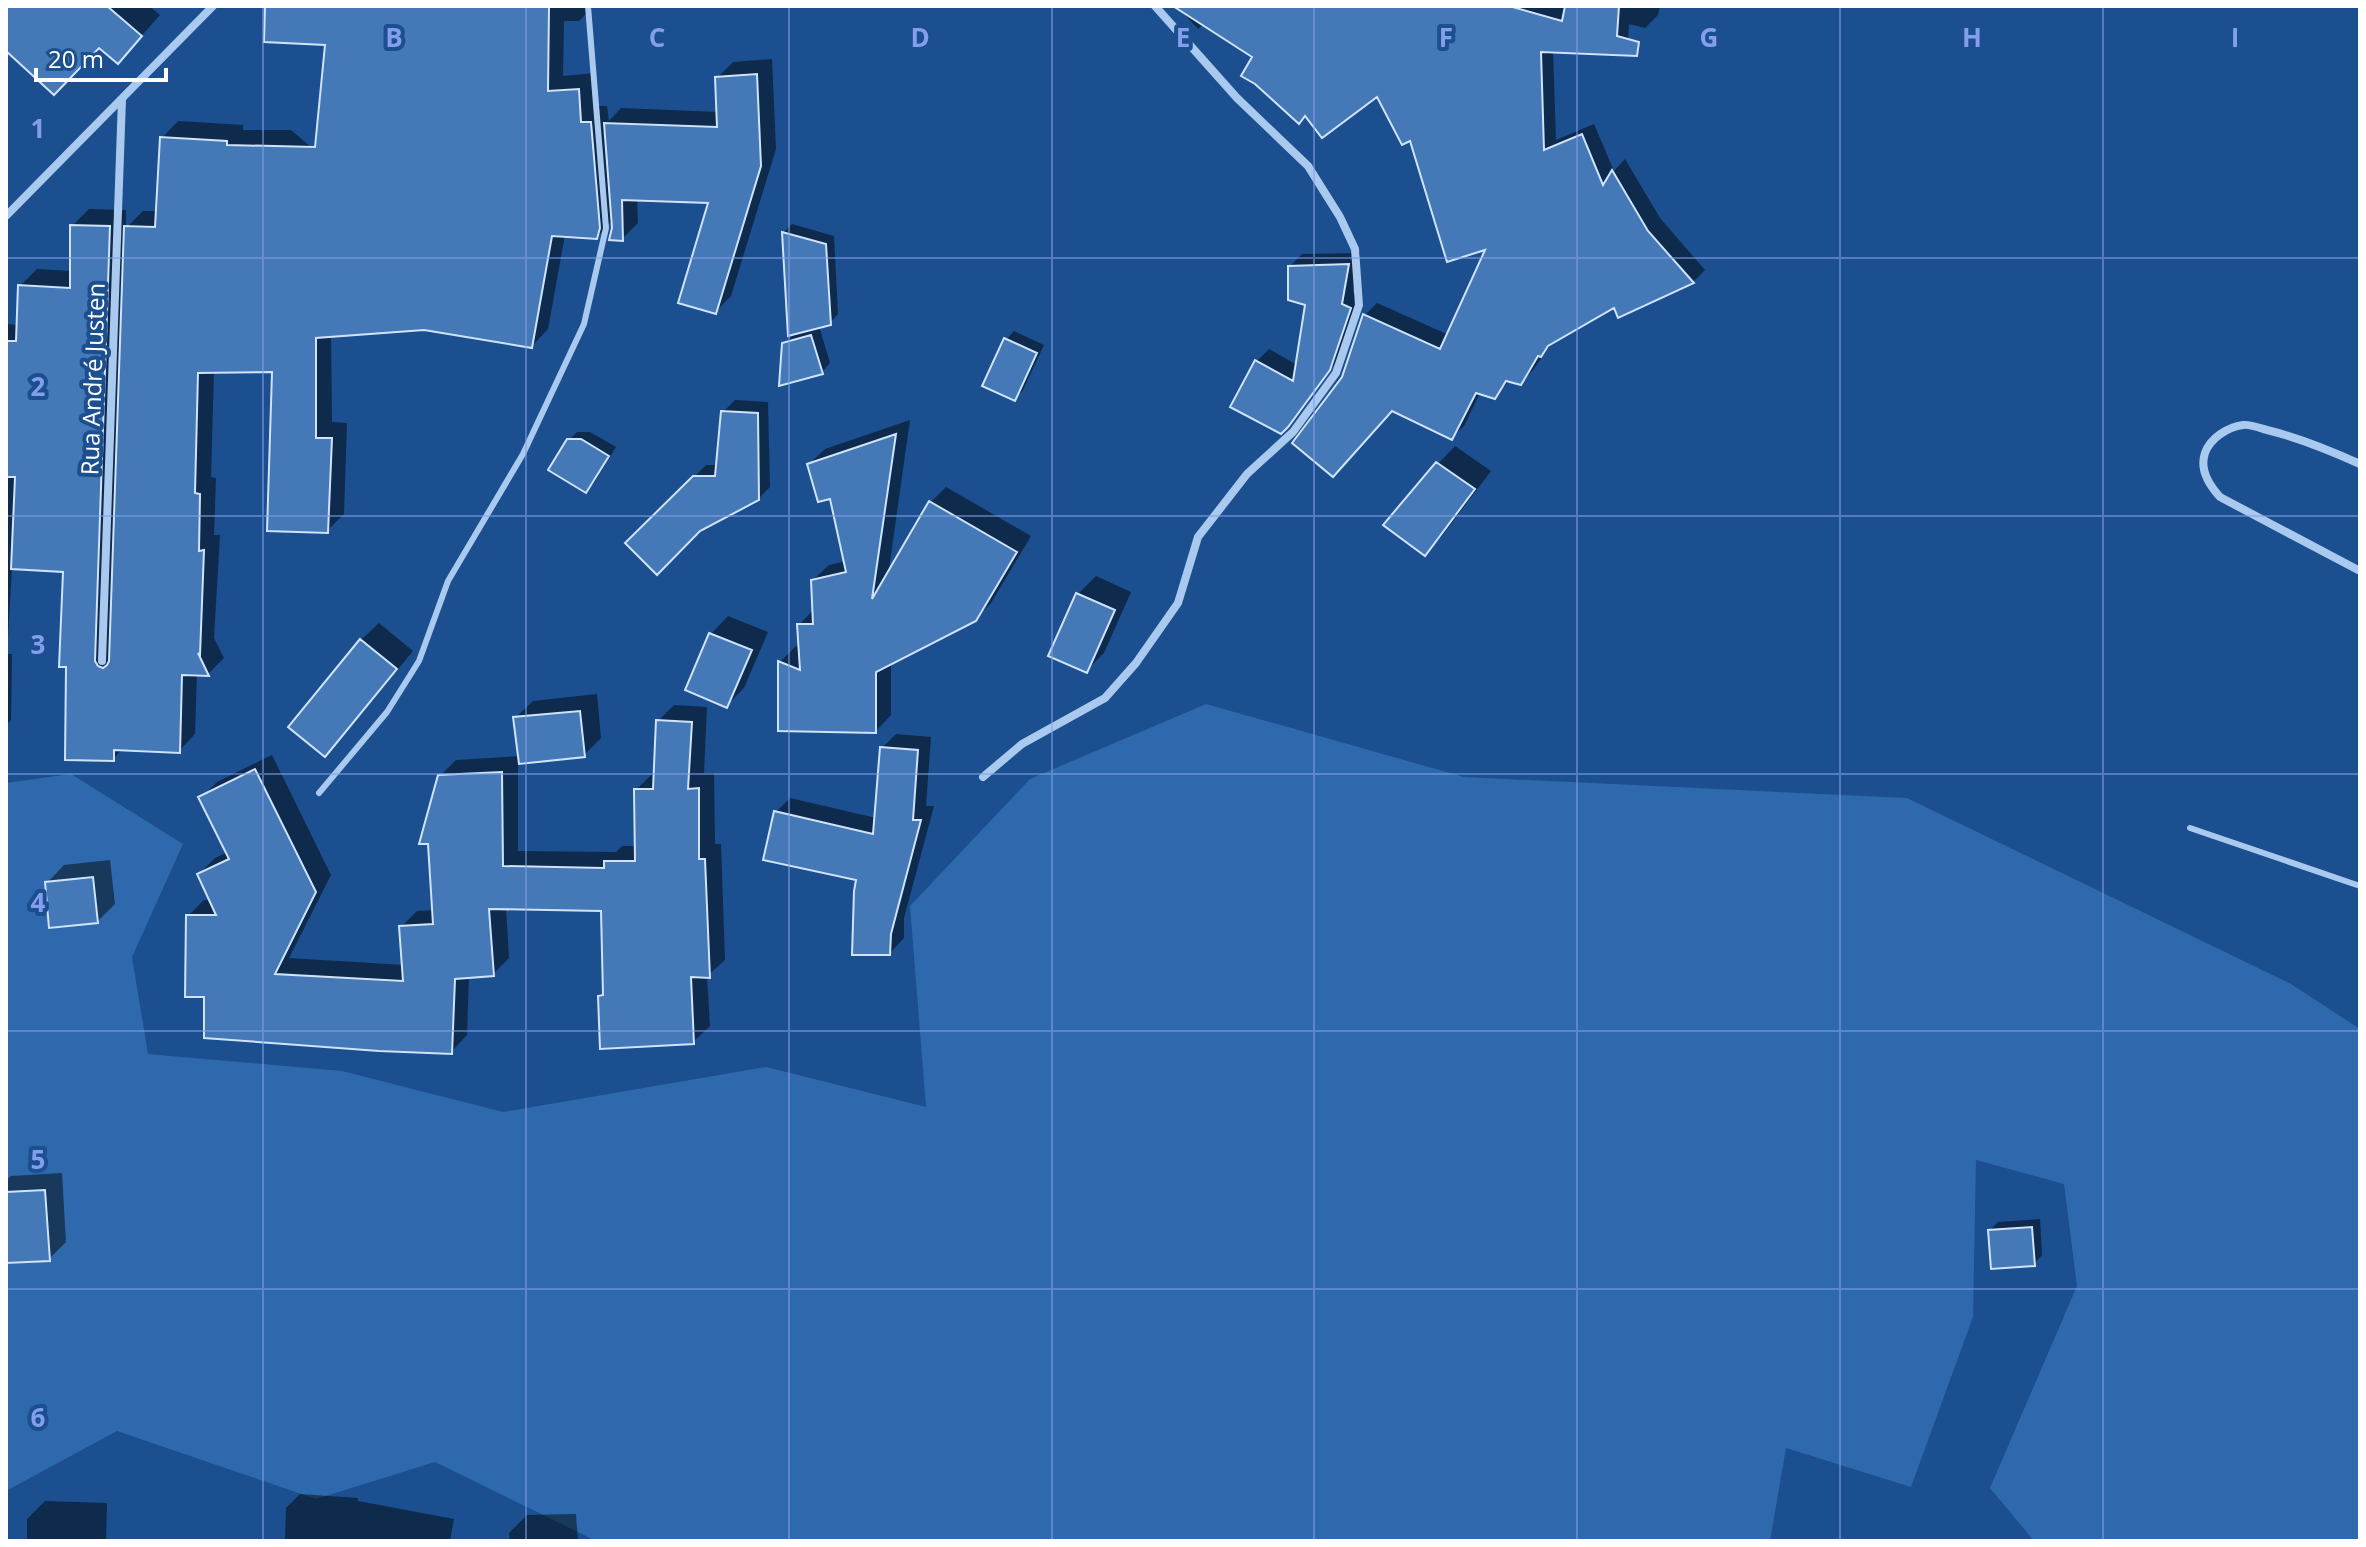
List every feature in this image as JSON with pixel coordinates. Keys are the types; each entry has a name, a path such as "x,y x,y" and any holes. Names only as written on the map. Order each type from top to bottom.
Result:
{"street":[{"path":"6,216 213,6"},
{"path":"983,777 1022,744 1105,698 1136,663 1178,603 1198,537 1247,474 1293,432 1336,373 1359,305 1355,249 1340,217 1308,166 1237,98 1155,6"},
{"name":"Rua André Justen","path":"102,661 122,99"},
{"path":"2360,464 2302,439 2245,424 2226,430 2211,442 2204,455 2203,469 2209,485 2220,497 2360,571"}],"lane":[{"path":"319,793 387,712 419,661 448,581 523,454 584,324 606,228 588,6"},
{"path":"2190,828 2360,886"}],"shaded area":[{"path":"1206,704 1464,777 1907,798 2291,984 2360,1029 2360,1541 2034,1541 1990,1488 2077,1286 2064,1184 1976,1160 1973,1317 1911,1487 1786,1448 1770,1541 596,1541 435,1462 316,1499 117,1431 6,1491 6,783 71,774 183,844 132,957 148,1054 342,1071 503,1112 766,1067 926,1107 910,906 1030,779"}],"building":[{"path":"6,6 107,6 142,36 118,64 99,48 54,95 6,51"},
{"path":"265,6 549,6 548,91 579,89 581,122 591,122 600,228 597,239 552,236 532,348 424,330 316,338 316,438 332,438 328,533 267,531 272,372 198,373 195,493 200,494 199,551 204,550 200,655 198,653 209,676 182,675 180,753 114,750 114,761 65,760 66,667 59,667 63,572 11,569 15,477 6,477 6,341 16,341 18,285 70,288 70,225 110,226 95,661 103,668 109,661 124,226 155,227 160,137 227,141 227,145 315,147 325,45 264,42"},
{"path":"1173,6 1509,6 1562,21 1565,6 1619,6 1617,36 1639,42 1637,56 1541,52 1544,150 1582,134 1603,185 1612,170 1648,231 1694,283 1618,318 1614,308 1548,346 1541,357 1538,356 1521,385 1506,381 1495,399 1476,393 1452,440 1392,411 1333,477 1292,443 1342,377 1363,314 1440,349 1485,250 1447,262 1410,141 1402,145 1377,97 1322,138 1305,116 1299,124 1255,84 1241,76 1252,57"},
{"path":"757,74 761,166 716,314 678,303 708,203 622,200 623,241 609,240 612,228 604,123 717,127 715,77"},
{"path":"782,232 826,244 831,325 788,336"},
{"path":"1349,264 1342,304 1351,308 1330,370 1288,427 1281,434 1230,407 1255,360 1293,381 1305,305 1288,300 1288,266"},
{"path":"811,335 823,374 779,386 782,343"},
{"path":"1004,338 1037,353 1015,401 982,386"},
{"path":"721,411 758,413 759,500 700,531 657,575 625,543 693,476 715,476"},
{"path":"896,434 872,599 929,501 1017,552 976,621 876,672 876,733 778,731 778,661 800,670 797,624 813,624 811,580 846,572 830,499 818,502 807,464"},
{"path":"567,439 581,439 609,456 586,493 548,470"},
{"path":"1436,462 1475,489 1425,556 1383,525"},
{"path":"1076,593 1115,610 1087,673 1048,656"},
{"path":"709,633 752,650 727,708 685,690"},
{"path":"360,639 397,669 325,757 288,727"},
{"path":"580,711 585,757 519,764 513,717"},
{"path":"656,720 692,722 688,789 699,788 699,859 705,859 710,978 691,977 694,1044 600,1049 598,996 603,995 601,911 489,909 494,976 455,979 452,1054 204,1038 204,997 185,997 186,915 216,915 197,874 229,859 198,797 255,769 316,892 275,974 403,981 399,926 433,924 428,844 419,844 438,775 502,772 503,866 604,868 604,861 635,861 634,789 653,789"},
{"path":"880,747 918,750 913,820 921,820 891,934 890,955 852,955 856,880 763,860 774,811 873,834"},
{"path":"93,877 98,923 49,928 45,882"},
{"path":"45,1190 50,1261 6,1263 6,1192"},
{"path":"2032,1227 2035,1266 1991,1269 1988,1230"}]}
